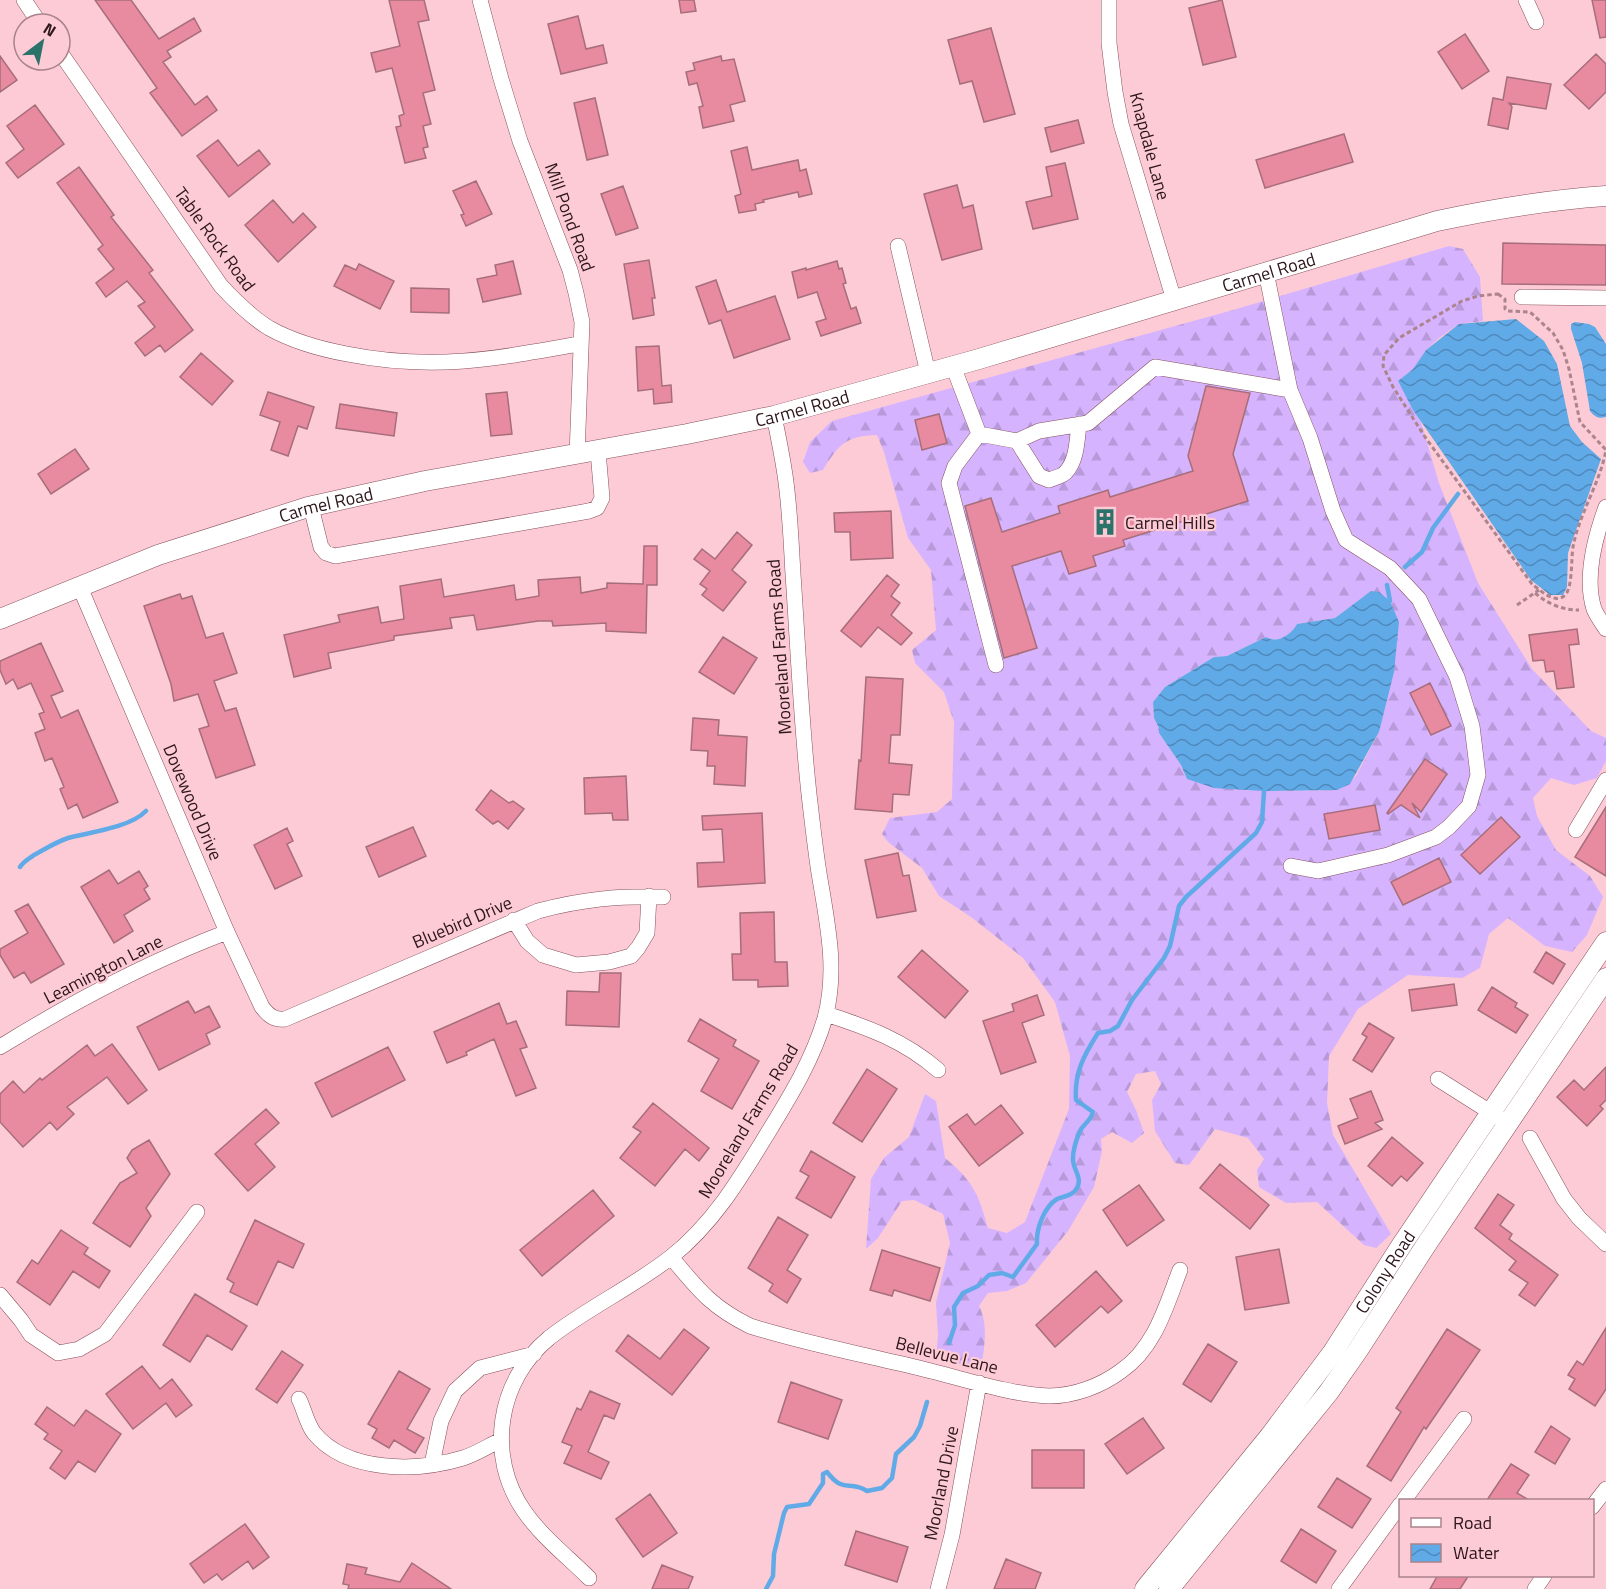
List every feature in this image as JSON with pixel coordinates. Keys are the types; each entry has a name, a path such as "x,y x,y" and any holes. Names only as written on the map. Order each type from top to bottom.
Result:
{"main road":[{"name":"Carmel Road","path":"0,619 79,585 158,555 310,507 425,482 774,416 953,366 1429,223 1497,208 1606,196"},
{"name":"Colony Road","path":"1145,1589 1303,1394 1333,1352 1606,942"},
{"name":"Colony Road","path":"1168,1589 1328,1393 1606,978"}],"street":[{"name":"Mill Pond Road","path":"480,0 520,141 573,281 582,322 579,344 577,455"},
{"name":"Knapdale Lane","path":"1109,0 1109,43 1114,90 1121,124 1174,300"},
{"path":"1526,0 1536,22"},
{"name":"Table Rock Road","path":"72,69 221,286 243,309 268,327 296,342 335,352 402,363 433,364 479,361 579,344"},
{"path":"898,246 928,373"},
{"path":"1266,272 1290,390 1310,438 1333,511 1346,540 1390,568 1419,599 1440,639 1456,677 1472,726 1478,775 1468,806 1449,827 1436,837 1388,855 1318,871 1291,866"},
{"path":"1522,297 1606,298"},
{"path":"953,366 979,434"},
{"path":"979,434 1017,441 1039,431 1088,423 1155,367 1290,390"},
{"name":"Mooreland Farms Road","path":"589,1578 545,1536 525,1513 506,1475 501,1440 504,1408 512,1385 534,1354 549,1339 671,1257 697,1233 722,1204 798,1082 814,1050 826,1014 831,984 830,938 817,862 810,800 785,477 774,416"},
{"path":"1017,441 1039,476 1049,480 1066,474 1077,445 1079,424"},
{"path":"979,434 955,466 949,483 996,665"},
{"path":"310,507 321,547 326,553 334,556 589,511 597,508 602,498 598,451"},
{"path":"1606,507 1596,535 1600,559 1591,580 1594,609 1606,629"},
{"name":"Dovewood Drive","path":"79,585 227,932 262,1007 276,1020 285,1019"},
{"path":"1576,830 1606,780"},
{"name":"Bluebird Drive","path":"285,1019 514,920 538,911 575,901 614,896 656,896 647,933 638,948 631,956 609,962 576,965 543,955 526,941 514,920"},
{"name":"Leamington Lane","path":"0,1047 59,1012 185,948 227,932"},
{"path":"826,1014 881,1032 903,1044 938,1070"},
{"path":"1438,1079 1508,1124"},
{"path":"1530,1138 1564,1199 1579,1218 1606,1244"},
{"path":"0,1295 31,1335 58,1353 79,1349 105,1334 197,1212"},
{"name":"Bellevue Lane","path":"671,1257 712,1304 750,1326 979,1383 1031,1395 1051,1396 1086,1390 1123,1370 1138,1356 1151,1340 1180,1270"},
{"path":"432,1464 441,1421 455,1391 480,1368 534,1354"},
{"name":"Moorland Drive","path":"938,1589 952,1536 979,1383"},
{"path":"299,1399 314,1432 341,1455 373,1464 418,1467 463,1458 501,1440"},
{"path":"1405,1499 1464,1419"},
{"path":"1594,1506 1606,1489"},
{"path":"1339,1589 1399,1509"}],"path":[{"path":"1498,294 1503,296 1507,311 1530,312 1553,333 1563,350 1569,369 1580,422 1606,450 1574,543 1570,587 1567,594 1562,598 1554,598 1539,590 1532,584 1425,436 1393,387 1383,366 1384,355 1399,338 1462,302 1478,296 1498,294"},
{"path":"1517,605 1539,590"},
{"path":"1535,593 1544,601 1561,609 1584,610"}],"green space":[{"path":"1449,246 1463,249 1480,277 1483,321 1459,324 1439,338 1426,350 1413,369 1398,381 1421,422 1439,483 1478,583 1532,669 1591,731 1606,738 1606,761 1597,778 1574,785 1551,778 1533,798 1537,816 1556,850 1590,876 1603,897 1587,935 1572,952 1545,946 1508,918 1489,934 1480,968 1462,978 1408,975 1358,1009 1329,1056 1327,1103 1333,1135 1391,1234 1376,1248 1364,1245 1317,1202 1286,1203 1259,1187 1257,1170 1264,1159 1248,1138 1215,1129 1189,1165 1175,1163 1155,1131 1152,1100 1161,1084 1155,1071 1136,1074 1127,1092 1144,1133 1132,1143 1112,1132 1101,1139 1102,1151 1094,1187 1068,1231 1026,1283 1007,1291 988,1293 979,1306 985,1329 981,1369 936,1358 938,1335 936,1303 950,1243 943,1214 914,1200 902,1201 878,1238 866,1249 871,1179 884,1158 909,1137 925,1094 936,1101 945,1158 973,1188 988,1228 1007,1233 1025,1222 1069,1109 1070,1056 1055,1002 1023,958 971,917 939,896 922,868 888,842 882,834 890,818 937,812 952,799 954,722 944,692 915,663 912,650 936,630 931,570 908,538 884,452 877,435 858,437 844,443 823,470 810,473 803,462 810,442 832,421 1233,310","holes":["1371,591 1379,732 1356,776 1349,784 1337,790 1264,791 1187,779 1181,765 1159,733 1154,718 1153,702 1165,687 1214,657 1227,656 1266,637 1279,639 1291,632 1297,624 1335,618"]}],"water":[{"path":"1516,319 1544,341 1557,364 1570,426 1582,442 1601,459 1568,553 1567,587 1563,595 1550,595 1531,580 1413,410 1398,381 1413,369 1426,350 1459,324"},
{"path":"1575,322 1595,327 1606,344 1606,417 1597,417 1590,411 1582,363 1571,329 1571,324"},
{"path":"1371,591 1379,592 1390,601 1399,622 1394,672 1379,732 1350,784 1337,790 1264,791 1214,788 1187,779 1181,765 1159,733 1154,718 1153,702 1165,687 1214,657 1227,656 1266,637 1279,639 1291,632 1297,624 1335,618"}],"building":[{"path":"95,0 131,0 159,39 194,18 201,31 167,51 171,57 163,62 195,105 207,96 217,110 182,136 150,93 157,88"},
{"path":"389,0 424,0 429,20 418,22 435,90 423,93 431,124 423,126 428,147 423,148 426,158 405,163 396,127 401,126 399,116 404,114 392,68 376,72 371,53 400,46"},
{"path":"679,0 694,0 696,11 681,13"},
{"path":"1222,0 1236,57 1203,65 1189,8"},
{"path":"1592,0 1606,0 1606,37 1600,38"},
{"path":"578,16 586,49 603,45 607,63 561,74 548,24"},
{"path":"991,28 1015,114 984,122 972,81 960,84 948,40"},
{"path":"1465,34 1489,71 1462,89 1438,52"},
{"path":"1596,54 1606,64 1606,92 1589,109 1564,85"},
{"path":"0,56 17,80 0,92"},
{"path":"721,56 722,61 734,59 745,101 730,105 734,121 703,128 699,107 703,106 697,83 689,85 686,72 695,70 693,63"},
{"path":"1507,77 1551,84 1546,109 1509,103 1512,107 1508,129 1488,125 1493,98 1503,100"},
{"path":"595,98 608,155 587,160 574,103"},
{"path":"35,105 64,144 18,178 6,163 24,149 7,126"},
{"path":"1078,120 1084,143 1051,152 1045,128"},
{"path":"1344,134 1353,162 1265,188 1256,160"},
{"path":"218,140 238,166 259,150 270,164 229,197 197,156"},
{"path":"747,147 752,170 798,160 800,171 806,169 812,194 799,197 798,192 763,200 764,202 755,204 756,210 739,213 735,196 741,194 731,151"},
{"path":"1065,163 1078,219 1033,229 1026,202 1052,196 1046,167"},
{"path":"79,167 114,215 111,217 153,270 149,273 193,330 165,352 160,345 145,356 135,343 155,327 138,306 145,302 127,281 106,297 96,283 114,269 98,249 103,245 57,183"},
{"path":"476,181 492,214 466,226 461,215 464,214 453,191"},
{"path":"957,185 963,208 973,205 982,249 942,260 924,194"},
{"path":"623,186 638,228 616,235 601,194"},
{"path":"273,200 293,223 303,213 316,227 278,262 245,225"},
{"path":"1503,243 1606,245 1606,285 1502,284"},
{"path":"649,260 655,298 652,298 654,315 633,319 624,264"},
{"path":"513,261 521,294 483,302 477,279 497,275 495,265"},
{"path":"837,261 839,269 842,268 846,283 843,284 851,309 856,307 861,323 821,336 816,322 826,319 817,292 798,298 792,272"},
{"path":"359,264 394,281 380,309 334,286 345,265 356,270"},
{"path":"716,280 727,312 775,296 790,339 734,358 721,320 709,324 696,287"},
{"path":"411,288 449,289 449,313 411,312"},
{"path":"659,346 662,386 671,385 672,402 654,404 653,389 638,391 636,347"},
{"path":"201,353 233,381 212,405 180,377"},
{"name":"Carmel Hills","path":"1206,386 1250,393 1233,454 1248,501 1123,540 1125,546 1093,556 1096,566 1069,574 1061,551 1012,566 1037,648 1004,658 965,506 991,498 1002,532 1060,513 1058,506 1108,490 1110,497 1193,471 1188,456"},
{"path":"268,392 314,407 307,429 298,426 288,456 271,450 280,422 260,415"},
{"path":"507,392 512,434 491,436 486,394"},
{"path":"340,404 397,413 394,436 336,428"},
{"path":"939,414 947,443 922,450 915,420"},
{"path":"75,449 89,469 51,494 38,474"},
{"path":"891,511 893,558 851,560 850,532 835,532 834,513"},
{"path":"737,532 752,545 732,570 746,582 723,611 702,595 707,589 700,584 710,571 694,559 702,549 715,559"},
{"path":"644,546 657,546 657,585 647,585 646,633 606,631 606,623 553,626 552,621 477,630 474,615 450,618 452,628 394,636 394,640 328,653 331,668 294,677 284,635 340,622 338,615 378,607 381,623 404,619 400,586 441,579 444,597 514,585 516,600 539,596 538,580 580,577 581,593 607,588 607,583 643,584"},
{"path":"887,575 899,585 891,596 900,603 891,615 912,633 901,645 878,627 861,647 841,631"},
{"path":"180,594 182,599 192,596 206,638 223,633 237,673 214,681 225,711 236,708 255,765 216,778 199,729 209,726 198,694 174,701 171,684 144,606"},
{"path":"1577,629 1579,644 1569,645 1574,687 1557,689 1554,671 1546,672 1544,660 1533,661 1529,635"},
{"path":"723,637 757,658 734,694 699,672"},
{"path":"41,643 63,691 51,696 61,718 78,710 118,802 83,818 77,804 68,809 60,789 64,787 52,758 45,761 35,733 45,729 39,714 44,712 31,683 18,689 13,679 6,684 0,670 0,661"},
{"path":"866,677 903,679 900,735 891,735 889,763 912,765 909,795 893,794 892,812 855,809 859,760 861,761"},
{"path":"1430,683 1451,726 1431,735 1410,693"},
{"path":"693,718 719,720 718,735 747,737 745,786 714,784 715,766 707,766 708,751 691,750"},
{"path":"1425,759 1447,774 1421,812 1412,803 1420,818 1401,805 1388,814 1387,813"},
{"path":"626,776 628,820 613,820 612,813 585,814 584,778"},
{"path":"491,790 509,803 513,801 524,809 508,829 498,821 493,824 476,810"},
{"path":"1375,805 1380,830 1329,839 1324,814"},
{"path":"1606,807 1606,876 1575,857"},
{"path":"762,813 765,883 698,887 697,863 724,862 722,829 703,830 702,816"},
{"path":"1501,817 1520,837 1480,874 1461,855"},
{"path":"413,827 426,856 379,877 366,847"},
{"path":"287,828 293,841 287,844 302,876 275,889 254,845"},
{"path":"898,853 903,876 909,875 916,911 877,918 865,860"},
{"path":"1439,858 1451,882 1403,905 1391,882"},
{"path":"109,870 118,884 139,871 148,886 144,889 150,899 124,915 133,931 114,943 81,887"},
{"path":"28,904 64,964 31,983 24,972 14,978 0,955 0,949 28,933 15,911"},
{"path":"774,912 775,962 787,962 788,986 758,987 758,980 733,980 732,954 741,954 740,913"},
{"path":"922,950 968,991 945,1018 898,977"},
{"path":"1546,952 1565,964 1553,984 1534,972"},
{"path":"600,973 621,973 619,1027 566,1025 567,991 599,992"},
{"path":"1454,984 1457,1005 1412,1011 1409,990"},
{"path":"1492,987 1517,1003 1515,1007 1528,1015 1516,1033 1478,1010"},
{"path":"1037,995 1044,1015 1022,1023 1036,1062 1001,1074 983,1021 1014,1011 1012,1004"},
{"path":"188,1001 195,1013 209,1006 220,1027 206,1034 210,1044 159,1070 137,1027"},
{"path":"499,1003 507,1024 516,1021 527,1047 520,1049 536,1088 516,1096 494,1039 466,1052 467,1055 447,1063 434,1032"},
{"path":"700,1019 736,1040 733,1046 759,1061 732,1109 701,1091 719,1059 688,1041"},
{"path":"1369,1023 1394,1038 1372,1072 1353,1060 1367,1037 1362,1034"},
{"path":"112,1044 147,1090 128,1104 107,1077 67,1107 74,1114 57,1130 50,1122 23,1147 0,1122 0,1094 13,1081 24,1093 40,1078 42,1080 87,1045 95,1056"},
{"path":"388,1047 405,1080 332,1117 315,1083"},
{"path":"1606,1067 1606,1100 1600,1106 1603,1109 1587,1126 1557,1097 1574,1080 1584,1090"},
{"path":"867,1069 897,1089 862,1142 833,1123"},
{"path":"1371,1091 1383,1120 1375,1123 1382,1129 1345,1144 1338,1126 1358,1118 1350,1099"},
{"path":"653,1103 709,1148 699,1161 685,1149 655,1186 620,1158 641,1132 633,1127"},
{"path":"1001,1105 1023,1133 979,1166 949,1127 967,1114 975,1125"},
{"path":"266,1109 279,1123 255,1144 275,1167 248,1191 215,1154"},
{"path":"1392,1137 1423,1163 1407,1181 1401,1176 1392,1186 1368,1166"},
{"path":"149,1140 170,1174 146,1208 151,1216 130,1247 93,1223 120,1183 137,1173 127,1158 132,1150"},
{"path":"811,1151 855,1177 831,1218 796,1198 809,1176 800,1171"},
{"path":"1220,1164 1269,1205 1250,1229 1200,1188"},
{"path":"1139,1185 1164,1220 1127,1246 1103,1210"},
{"path":"593,1190 614,1216 542,1276 520,1250"},
{"path":"1498,1194 1514,1205 1500,1225 1512,1234 1509,1239 1558,1275 1535,1306 1519,1295 1528,1283 1509,1270 1516,1261 1475,1228"},
{"path":"778,1217 808,1235 787,1270 801,1279 787,1303 769,1291 773,1284 748,1268"},
{"path":"255,1220 304,1244 293,1268 278,1261 257,1305 230,1292 234,1283 227,1279"},
{"path":"61,1230 88,1248 84,1254 110,1271 99,1288 73,1271 50,1305 17,1282 32,1260 38,1264"},
{"path":"1279,1249 1289,1303 1245,1310 1236,1257"},
{"path":"882,1250 940,1268 930,1301 894,1290 892,1296 870,1290"},
{"path":"1096,1271 1122,1301 1108,1313 1101,1306 1055,1347 1036,1325"},
{"path":"195,1294 247,1326 232,1350 207,1335 190,1362 163,1345"},
{"path":"1606,1328 1606,1389 1595,1406 1569,1389 1575,1379 1568,1375 1577,1361 1583,1365"},
{"path":"684,1329 709,1348 672,1395 616,1351 628,1335 660,1359"},
{"path":"1447,1329 1480,1350 1426,1429 1424,1427 1391,1481 1367,1466 1401,1412 1396,1408"},
{"path":"1208,1344 1237,1362 1211,1402 1183,1384"},
{"path":"282,1351 303,1365 277,1403 256,1389"},
{"path":"142,1366 160,1389 172,1379 192,1405 176,1417 166,1403 133,1429 106,1394"},
{"path":"399,1371 430,1389 407,1429 424,1438 415,1453 394,1440 389,1448 372,1438 377,1429 368,1424"},
{"path":"791,1382 842,1400 828,1439 778,1422"},
{"path":"590,1391 620,1404 614,1419 604,1415 588,1452 609,1462 601,1479 564,1463 572,1446 562,1442 577,1408 581,1410"},
{"path":"47,1407 74,1426 86,1410 121,1434 95,1472 78,1461 65,1479 50,1468 62,1451 44,1439 48,1434 35,1424"},
{"path":"1143,1418 1164,1448 1127,1474 1105,1444"},
{"path":"1551,1426 1570,1439 1555,1464 1535,1452"},
{"path":"1032,1450 1084,1450 1084,1488 1032,1488"},
{"path":"1511,1464 1529,1475 1517,1493 1527,1499 1488,1499"},
{"path":"1337,1478 1371,1499 1352,1528 1318,1507"},
{"path":"650,1494 677,1533 643,1557 616,1519"},
{"path":"245,1524 269,1557 253,1569 248,1561 222,1580 217,1574 204,1583 190,1564"},
{"path":"1301,1529 1336,1551 1316,1583 1281,1561"},
{"path":"856,1531 908,1547 897,1582 845,1565"},
{"path":"1006,1559 1041,1573 1035,1589 994,1589"},
{"path":"412,1563 451,1589 348,1589 349,1585 343,1584 347,1564 367,1568 365,1574 400,1582"},
{"path":"662,1565 693,1577 688,1589 652,1589"},
{"path":"1437,1577 1468,1577 1460,1589 1430,1589"}],"waterway":[{"path":"1405,567 1422,552 1433,528 1458,494"},
{"path":"1387,585 1390,601 1387,605"},
{"path":"949,1343 955,1325 954,1307 963,1293 978,1286 989,1275 1002,1273 1013,1277 1037,1244 1039,1225 1048,1207 1077,1188 1079,1180 1073,1162 1074,1148 1080,1131 1093,1112 1076,1100 1078,1073 1084,1057 1098,1033 1110,1031 1118,1026 1132,1000 1164,958 1170,946 1179,906 1256,833 1262,822 1264,791 1267,787"},
{"path":"20,867 34,855 59,842 130,822 146,811"},
{"path":"766,1589 773,1576 774,1554 787,1507 809,1504 823,1483 823,1474 827,1472 843,1485 855,1486 867,1491 882,1488 892,1478 896,1454 914,1437 920,1426 927,1402"}],"place":[{"name":"Carmel Hills","path":"1105,522"}]}
